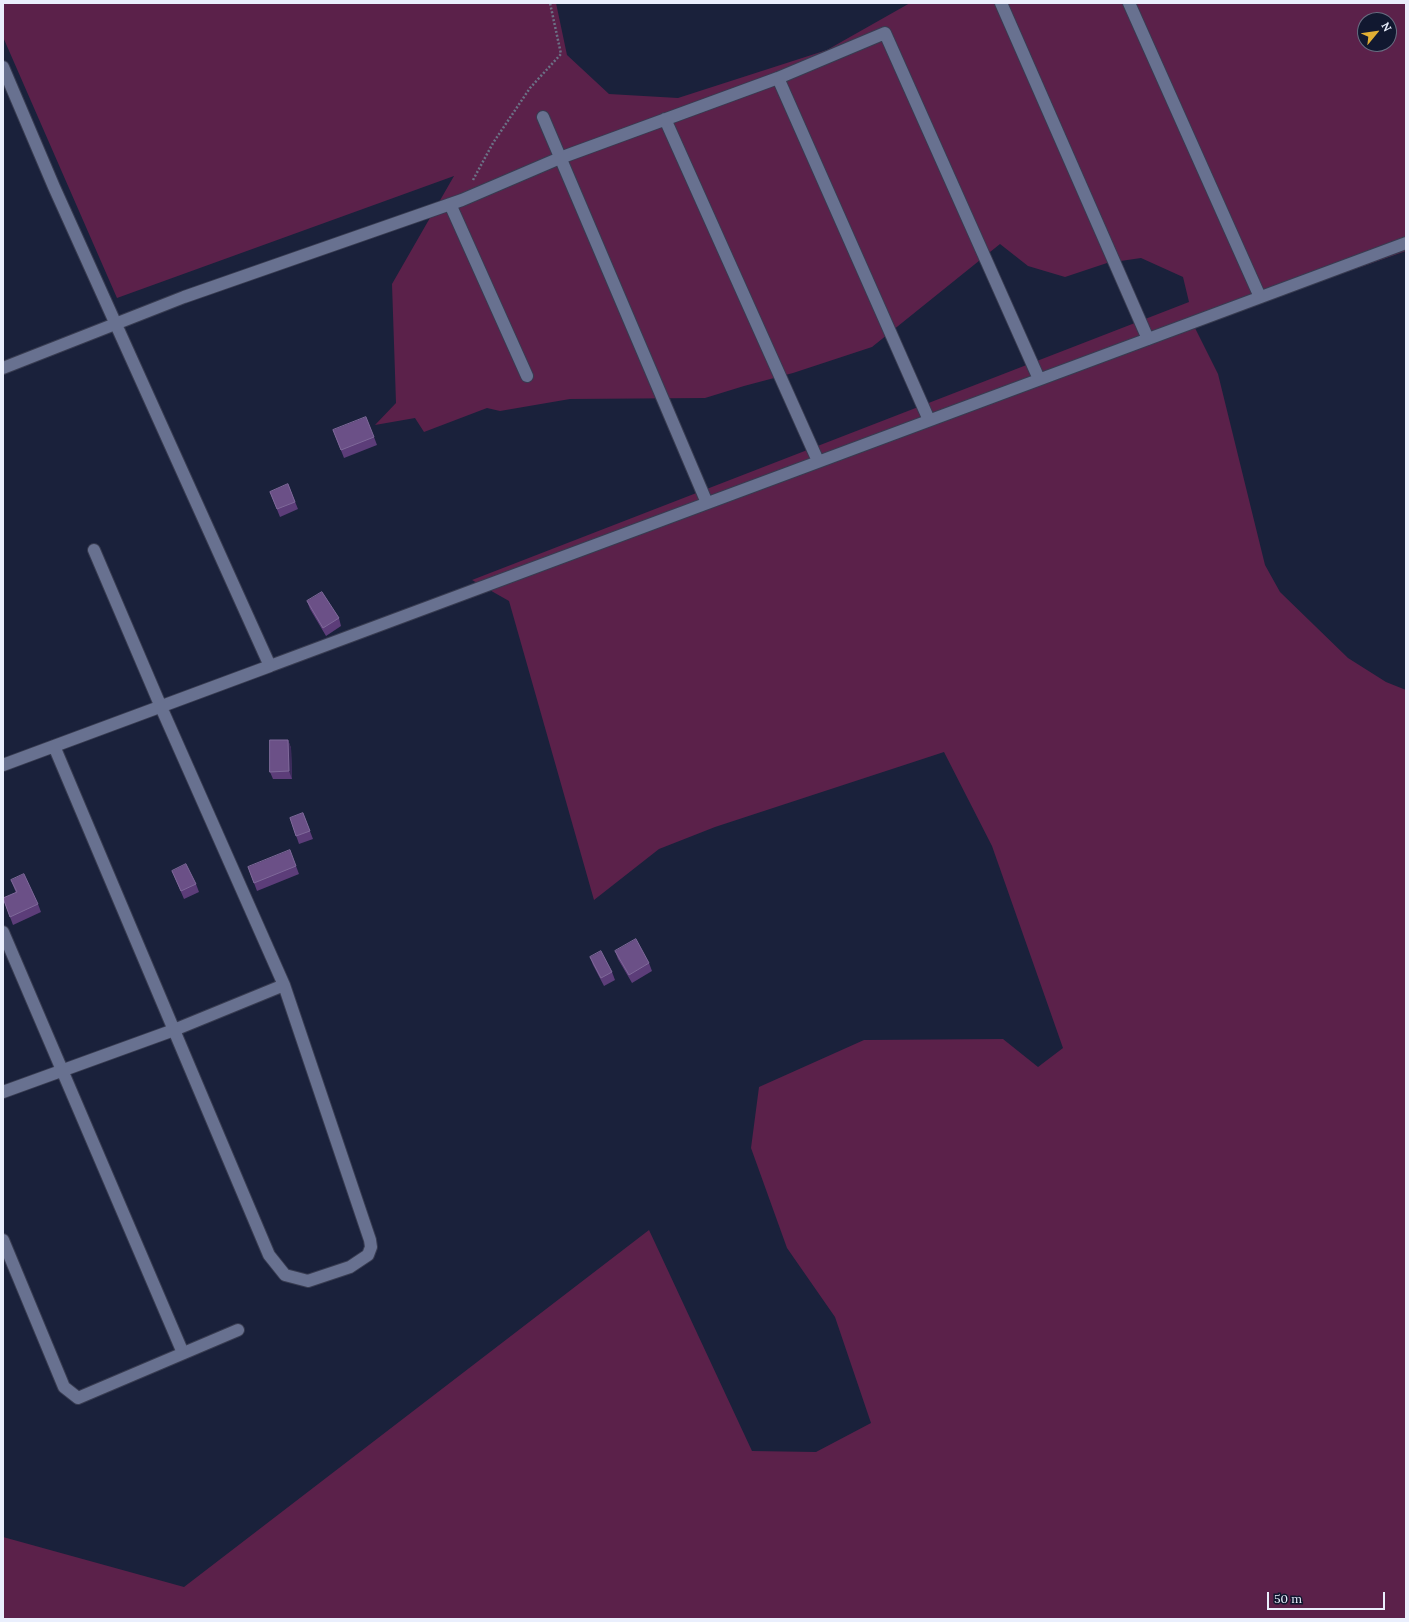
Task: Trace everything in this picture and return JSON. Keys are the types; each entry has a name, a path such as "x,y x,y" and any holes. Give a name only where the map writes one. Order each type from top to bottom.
{"street":[{"path":"1001,3 1148,339"},
{"path":"1129,3 1260,297"},
{"path":"3,368 184,297 462,200 560,158 778,78 886,33 1039,379"},
{"path":"3,67 57,194 270,666"},
{"path":"778,78 929,420"},
{"path":"543,117 707,503"},
{"path":"665,119 818,461"},
{"path":"450,204 527,376"},
{"path":"3,765 1406,242"},
{"path":"54,746 269,1255 285,1275 308,1281 350,1267 368,1255 371,1247 370,1240 284,985 161,707 94,550"},
{"path":"3,932 183,1353"},
{"path":"3,1092 174,1030 284,985"},
{"path":"3,1240 64,1387 78,1398 238,1330"}],"path":[{"path":"462,200 494,144 530,88 561,54 550,3"}],"shaded area":[{"path":"3,3 556,3 567,55 609,94 678,98 827,50 910,3 1406,3 1406,251 1222,316 1195,328 1218,374 1265,565 1280,592 1348,658 1386,682 1406,690 1406,1619 3,1619 3,1537 184,1587 649,1230 752,1451 816,1452 871,1423 835,1317 787,1248 751,1148 759,1087 864,1040 1003,1039 1038,1067 1063,1048 992,846 944,752 715,827 659,849 594,900 509,601 472,580 1189,302 1183,277 1141,258 1107,263 1065,277 1028,266 1000,244 872,347 793,373 705,398 570,399 500,411 487,408 424,432 415,418 375,425 396,403 392,284 454,176 117,298 3,37"}],"building":[{"path":"366,417 374,437 341,450 333,430"},
{"path":"288,484 295,502 277,509 270,492"},
{"path":"322,592 339,618 323,628 307,601"},
{"path":"270,740 288,740 289,771 270,772"},
{"path":"303,813 310,831 296,836 290,818"},
{"path":"290,850 296,866 254,883 248,867"},
{"path":"186,864 196,884 181,891 172,871"},
{"path":"24,874 38,904 10,917 3,898 17,892 11,880"},
{"path":"636,939 649,963 629,975 615,951"},
{"path":"601,951 612,972 601,978 590,957"}]}
